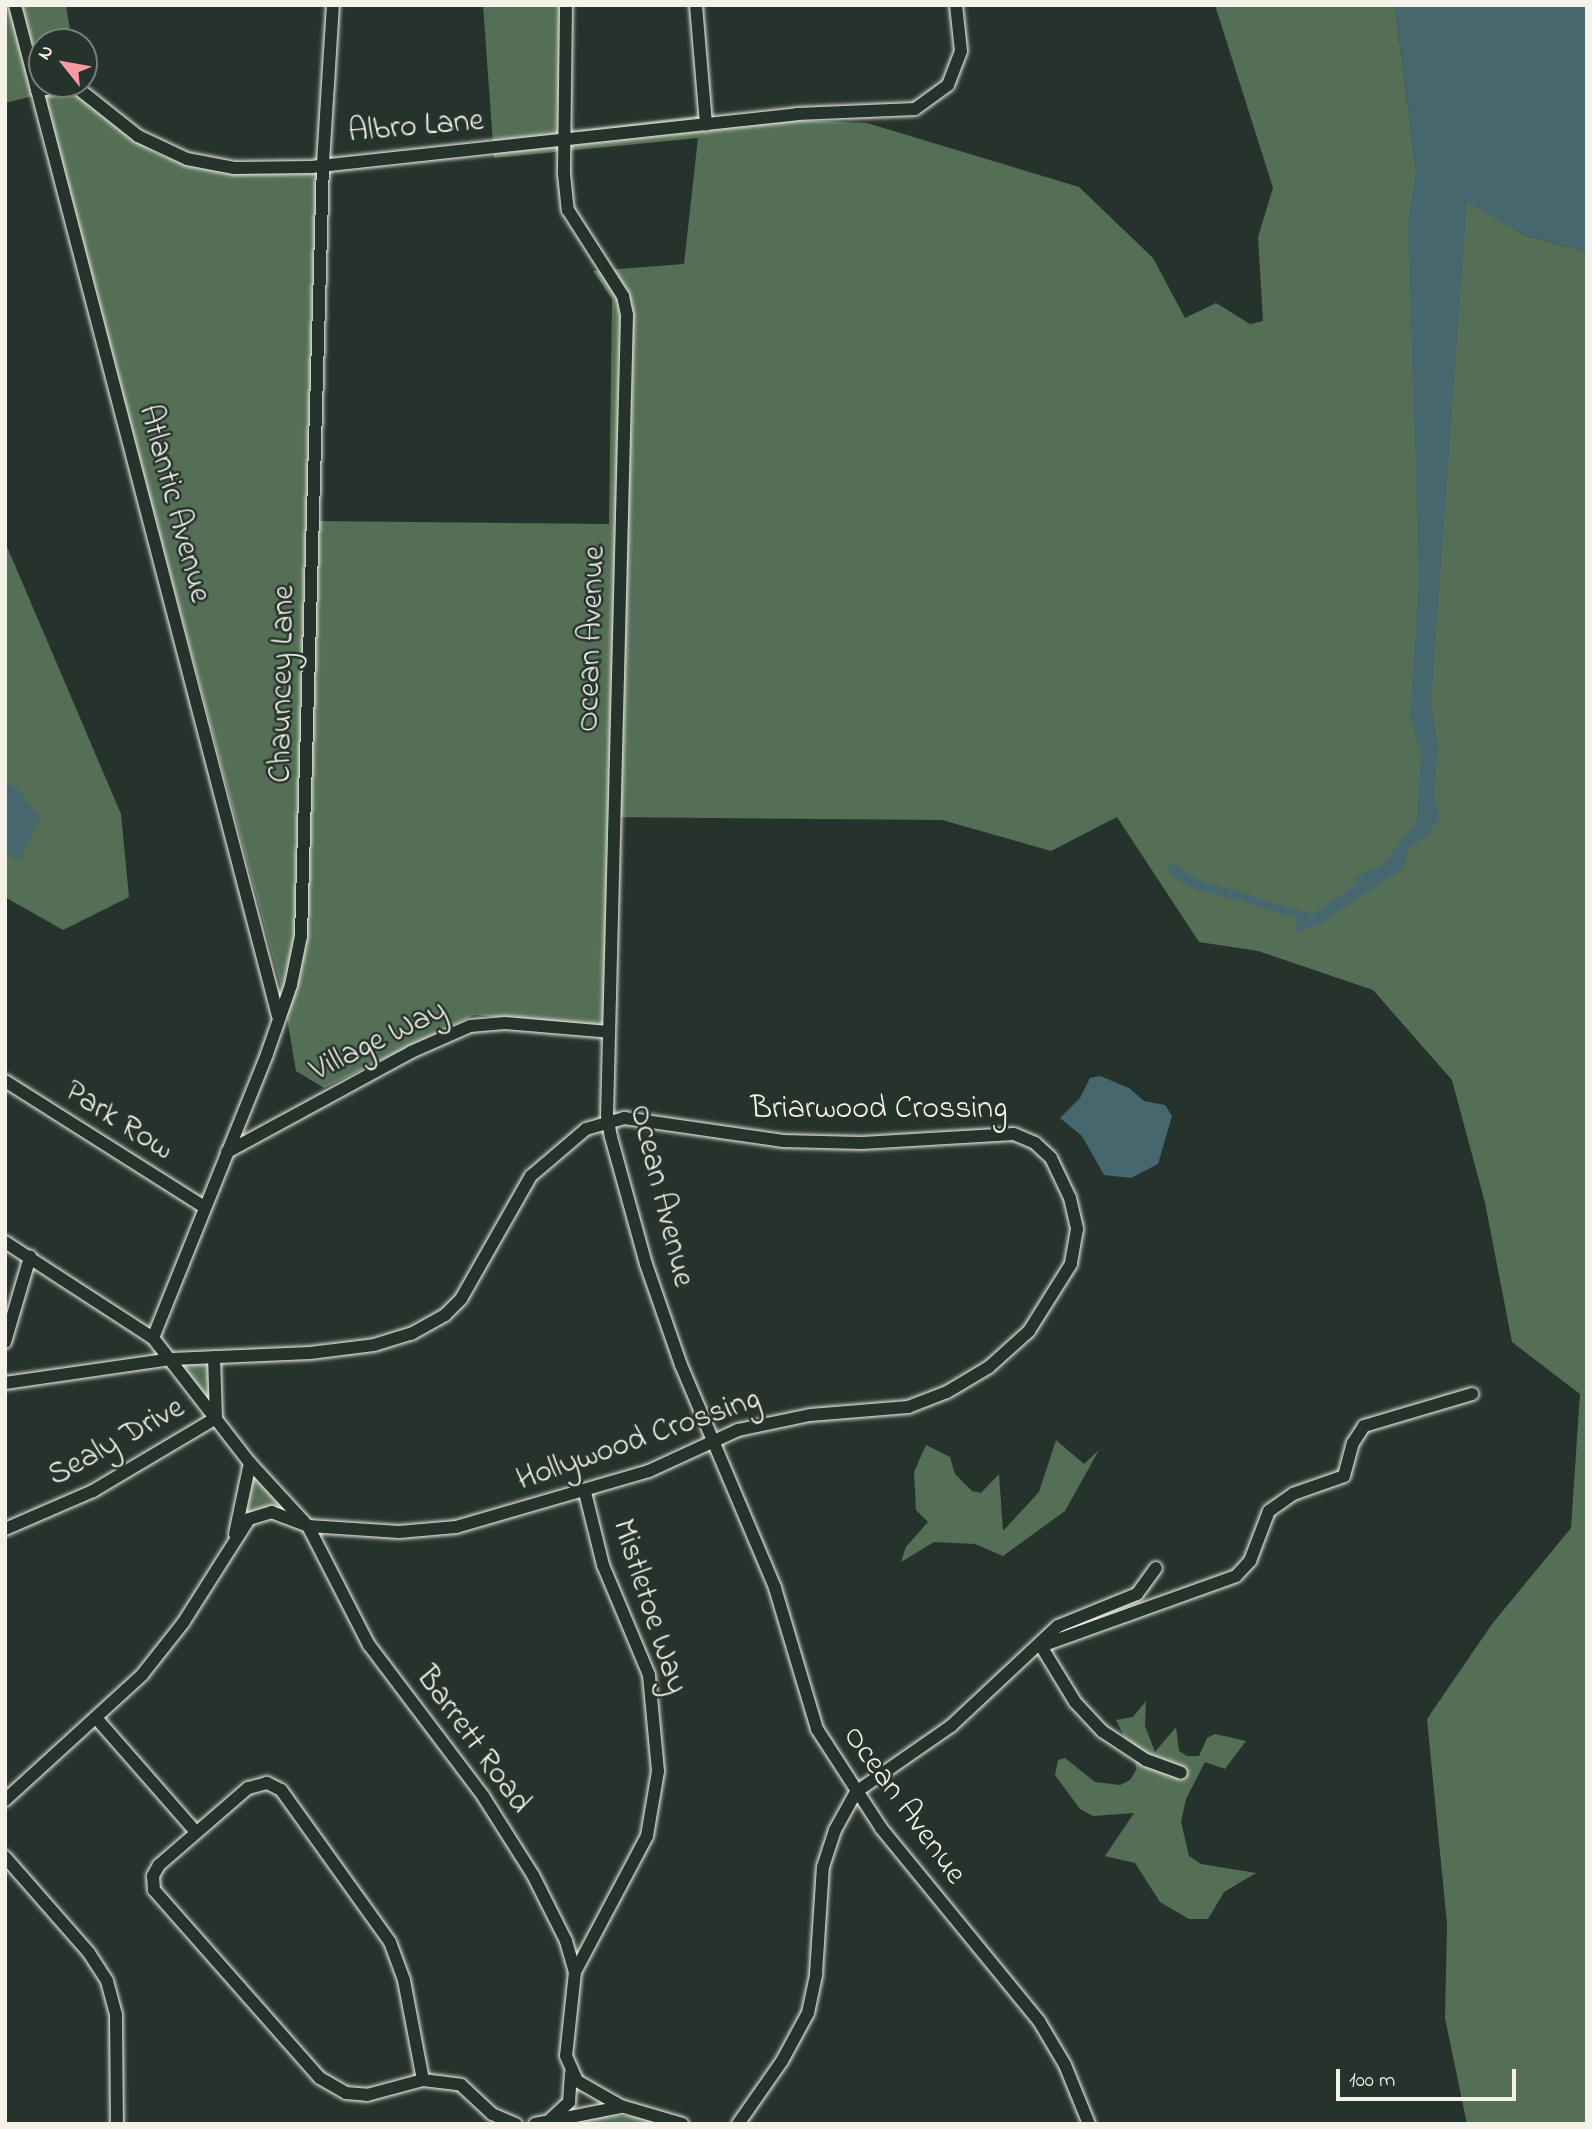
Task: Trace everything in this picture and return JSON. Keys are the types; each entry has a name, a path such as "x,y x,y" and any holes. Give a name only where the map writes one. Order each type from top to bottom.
{"street":[{"name":"Atlantic Avenue","path":"15,5 28,55"},
{"name":"Chauncey Lane","path":"153,1338 227,1153 297,957 305,878 323,163 332,5"},
{"name":"Ocean Avenue","path":"566,5 568,140 564,174 568,210 623,296 627,315 608,1121 646,1264 713,1443 775,1588 817,1729 856,1792 922,1881 1039,2021 1065,2065 1089,2124"},
{"path":"696,5 706,125"},
{"name":"Albro Lane","path":"90,98 138,136 187,159 234,168 323,163 824,113 915,109 933,100 948,85 961,51 956,5"},
{"name":"Atlantic Avenue","path":"39,98 278,1016"},
{"name":"Village Way","path":"227,1153 411,1052 470,1026 505,1023 609,1032"},
{"name":"Park Row","path":"5,1081 204,1207"},
{"name":"Briarwood Crossing","path":"5,1383 172,1359 374,1345 411,1334 442,1316 477,1275 531,1176 586,1129 608,1121 647,1120 783,1141 862,1143 1014,1134 1035,1143 1051,1158 1070,1198"},
{"name":"Hollywood Crossing","path":"234,1538 249,1520 272,1512 308,1526 399,1532 456,1527 585,1492 713,1443 738,1430 780,1420 908,1406 947,1392 989,1367 1029,1331 1060,1286 1076,1242 1070,1198"},
{"path":"5,1242 153,1338 172,1359"},
{"path":"5,1342 30,1257"},
{"path":"214,1357 216,1418"},
{"name":"Barrett Road","path":"172,1359 250,1463 308,1526 369,1644 466,1770 533,1875 566,1941 575,1972 566,2036 571,2072 569,2102 540,2123"},
{"path":"1041,1646 1236,1576 1250,1561 1269,1511 1293,1494 1344,1476 1353,1443 1364,1426 1472,1394"},
{"name":"Sealy Drive","path":"5,1530 93,1491 216,1418"},
{"path":"5,1800 97,1719 142,1675 183,1623 234,1538 250,1463"},
{"name":"Mistletoe Way","path":"575,1972 647,1836 658,1771 649,1675 603,1565 585,1492"},
{"path":"738,2124 782,2062 808,2013 816,1974 823,1867 835,1830 856,1792 951,1726 1005,1673 1041,1646 1058,1626 1137,1594 1156,1568"},
{"path":"1041,1646 1075,1702 1102,1731 1146,1760 1181,1773"},
{"path":"97,1719 196,1832"},
{"path":"423,2080 404,1980 390,1942 281,1790 267,1783 248,1788 159,1865 153,1876 153,1890 320,2078 346,2093 367,2095 423,2080 461,2085 492,2114 516,2124"},
{"path":"5,1857 89,1953 107,1981 116,2015 117,2124"},
{"path":"571,2072 584,2087 621,2106 682,2124"},
{"path":"540,2123 621,2106"}],"green space":[{"path":"5,5 66,5 70,28 28,28 28,97 5,103"},
{"path":"483,5 560,5 564,132 696,116 867,123 1079,187 1153,258 1185,318 1216,303 1250,324 1263,321 1258,237 1273,188 1215,5 1395,5 1416,171 1527,236 1587,252 1587,2124 1467,2124 1445,2018 1447,1924 1427,1719 1492,1624 1571,1528 1580,1394 1512,1342 1485,1203 1452,1080 1373,990 1258,951 1199,942 1117,817 1051,851 942,820 608,817 604,1026 474,1015 324,1088 296,1071 283,995 42,98 91,98 116,124 156,153 184,164 320,167 314,521 609,524 612,299 593,271 684,264 698,138 494,158"},
{"path":"5,542 121,814 129,897 63,930 5,897"},
{"path":"214,1357 216,1418 172,1359"},
{"path":"1056,1440 1084,1464 1099,1450 1065,1511 1003,1556 975,1544 934,1542 901,1562 906,1547 928,1522 916,1510 914,1472 926,1445 950,1457 955,1474 972,1491 981,1493 999,1474 1003,1531 1039,1492"},
{"path":"250,1463 308,1526 272,1512 241,1528"},
{"path":"1146,1701 1145,1726 1155,1752 1176,1727 1179,1751 1187,1756 1199,1756 1207,1738 1215,1734 1246,1741 1225,1769 1205,1762 1186,1799 1181,1822 1189,1856 1201,1864 1256,1873 1224,1892 1208,1919 1189,1919 1160,1902 1135,1863 1105,1856 1134,1813 1093,1816 1080,1809 1055,1775 1058,1760 1065,1758 1095,1782 1120,1785 1130,1780 1136,1770 1135,1759 1116,1720 1133,1717"},
{"path":"610,2115 663,2118 678,2124 561,2124"}],"water":[{"path":"1395,5 1587,5 1587,252 1527,236 1467,202 1431,704 1438,745 1434,797 1440,817 1428,835 1410,848 1402,869 1320,924 1293,933 1297,925 1295,917 1188,887 1165,870 1174,863 1196,879 1313,914 1356,884 1355,876 1383,865 1417,820 1421,755 1410,718 1419,579 1408,222 1416,171"},
{"path":"5,782 17,788 40,818 20,860 5,855"},
{"path":"1100,1076 1129,1088 1144,1101 1165,1105 1172,1116 1158,1164 1131,1178 1104,1175 1082,1136 1060,1118 1080,1098 1090,1078"}]}
